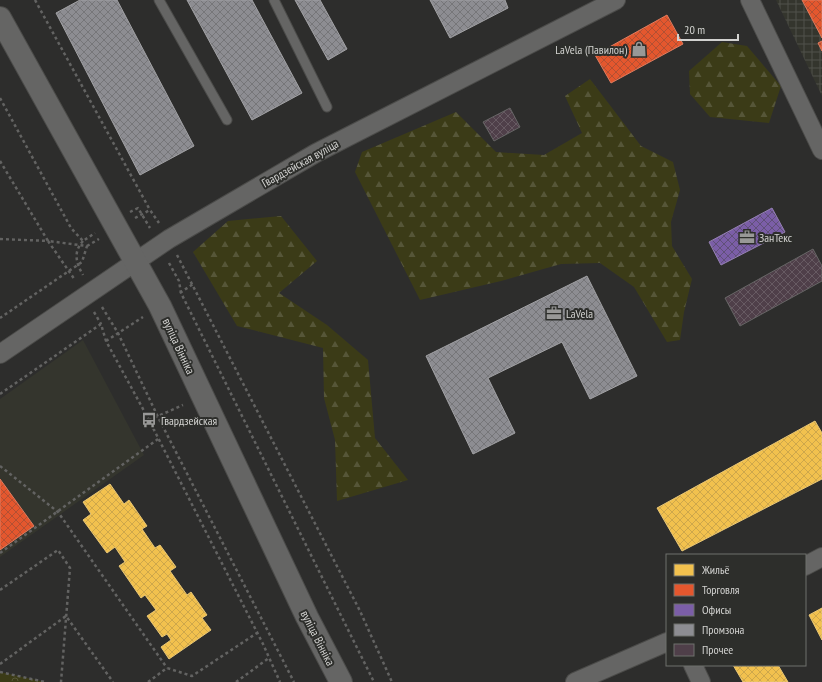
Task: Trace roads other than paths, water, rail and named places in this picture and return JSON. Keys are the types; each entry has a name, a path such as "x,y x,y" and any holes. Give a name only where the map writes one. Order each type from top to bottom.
{"street":[{"name":"Гвардзейская вуліца","path":"0,354 169,239 316,153 616,0"},
{"path":"750,0 822,150"},
{"name":"вуліца Вінніка","path":"0,18 160,306 307,617 341,682"},
{"path":"806,565 822,557"},
{"path":"575,682 666,642"},
{"path":"693,666 701,682"}],"lane":[{"path":"159,0 227,120"},
{"path":"274,0 327,107"}],"place":[{"name":"LaVela (Павилон)","path":"639,49"},
{"name":"ЗанТекс","path":"747,237"},
{"name":"LaVela","path":"554,313"},
{"name":"Гвардзейская","path":"149,420"}]}
